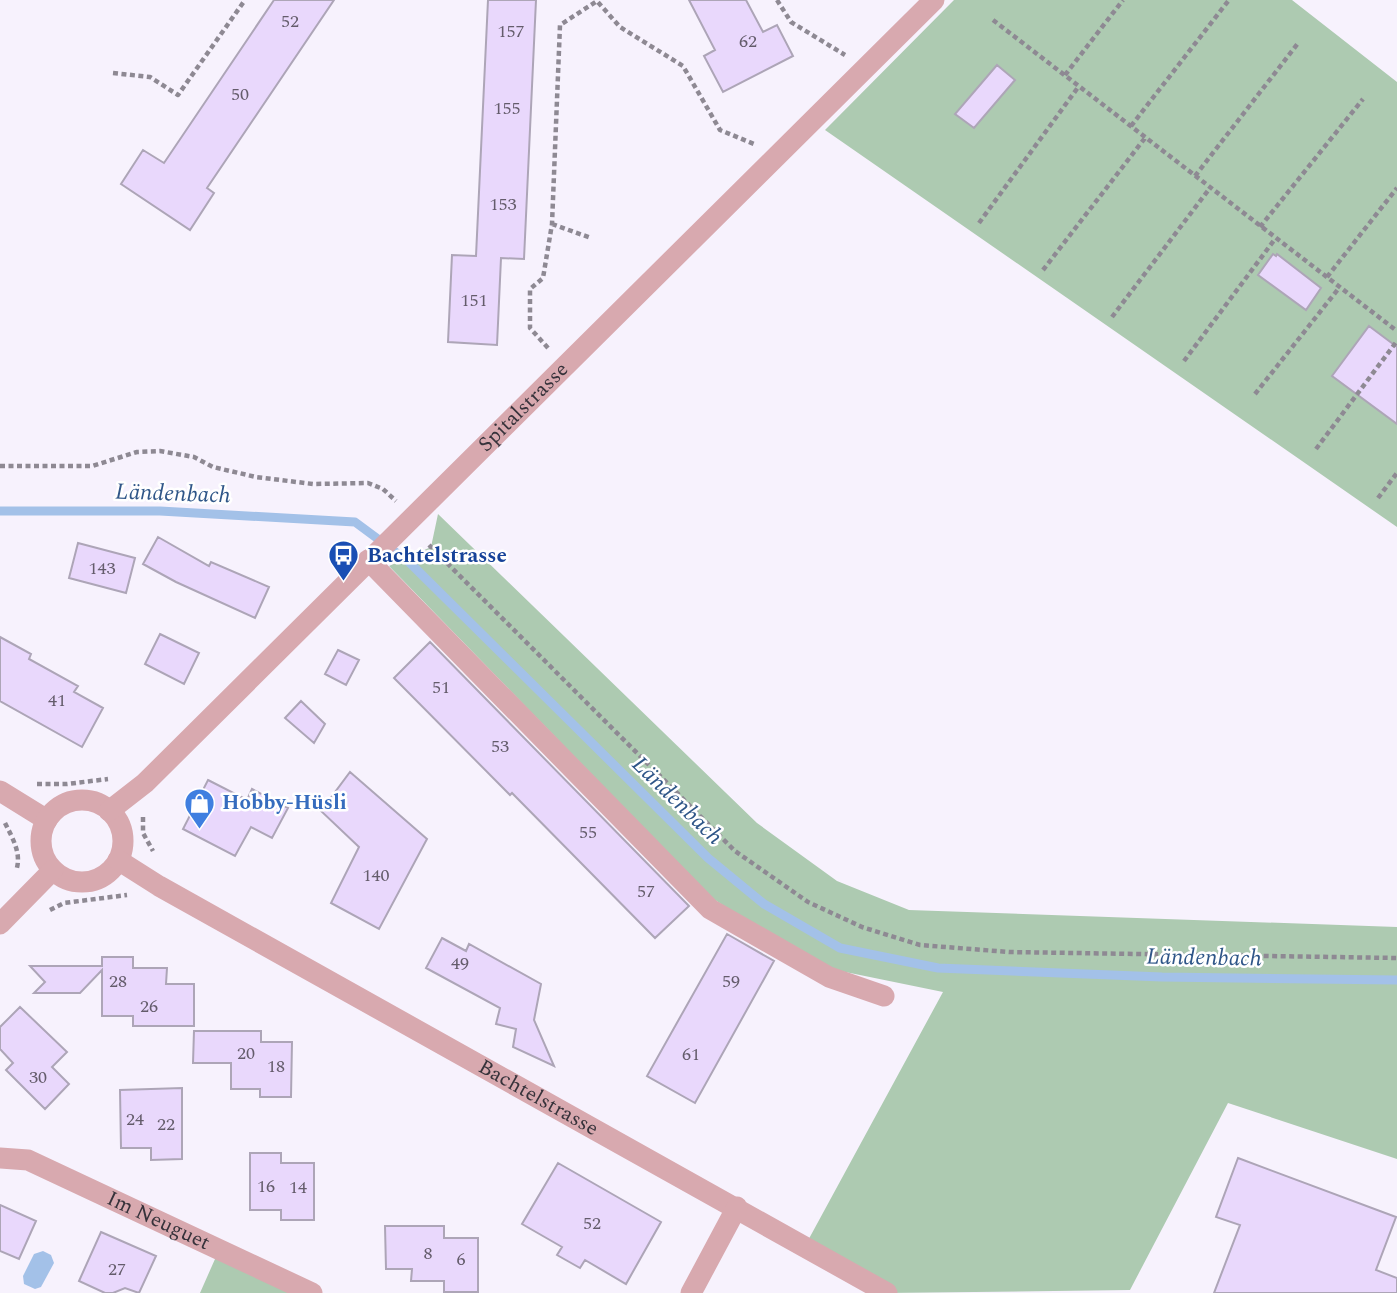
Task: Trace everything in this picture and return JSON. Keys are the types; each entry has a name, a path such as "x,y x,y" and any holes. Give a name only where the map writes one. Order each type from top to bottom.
{"street":[{"name":"Spitalstrasse","path":"109,811 145,783 934,0"},
{"path":"371,556 710,909 829,977 884,996"},
{"path":"0,791 47,820"},
{"path":"76,801 88,801 109,811 116,819 123,839 118,860 104,876 83,883 62,877 53,870 45,859 41,846 42,832 55,811 76,801"},
{"name":"Bachtelstrasse","path":"118,860 159,886 887,1293"},
{"path":"0,924 53,870"},
{"name":"Im Neuguet","path":"0,1158 27,1160 312,1293"},
{"path":"691,1293 737,1207"}],"path":[{"path":"113,73 150,77 178,95 245,0"},
{"path":"777,0 791,22 834,46 864,69"},
{"path":"1065,75 1123,0"},
{"path":"548,348 530,328 530,289 543,278 552,224 560,25 596,1 620,27 683,66 720,130 758,146"},
{"path":"1131,126 1229,1"},
{"path":"993,20 1395,330 1397,323"},
{"path":"1195,176 1299,42"},
{"path":"979,223 1079,86"},
{"path":"1260,227 1363,99"},
{"path":"1043,270 1145,138"},
{"path":"1112,317 1210,188"},
{"path":"1327,277 1397,188"},
{"path":"552,224 591,238"},
{"path":"1184,361 1275,239"},
{"path":"1255,394 1339,288"},
{"path":"1316,449 1397,341"},
{"path":"0,466 92,466 137,452 160,450 194,457 213,467 256,477 313,484 368,483 383,489 396,500"},
{"path":"1378,498 1397,472"},
{"path":"429,545 735,852 808,902 862,927 920,945 1009,952 1397,958"},
{"path":"28,779 39,785 106,780 118,773"},
{"path":"0,813 17,847 18,867 13,877"},
{"path":"144,816 143,832 153,850 163,857"},
{"path":"47,912 64,903 119,895 138,897"}],"green space":[{"path":"954,0 1292,0 1397,82 1397,527 825,130"},
{"path":"438,514 757,823 837,881 909,910 1397,927 1397,1159 1228,1103 1130,1290 887,1293 805,1246 943,992 816,966 712,898 389,566 431,547"},
{"path":"219,1250 312,1293 200,1293"}],"water":[{"path":"43,1251 51,1255 54,1263 41,1287 35,1289 24,1284 23,1276 34,1254"}],"building":[{"path":"274,0 334,0 207,188 214,193 190,230 121,184 143,150 164,163"},
{"path":"488,0 536,0 524,259 501,258 497,345 448,342 452,255 476,256"},
{"path":"689,0 746,0 763,32 777,25 793,56 723,92 704,56 715,50"},
{"path":"997,65 1015,80 974,128 955,114"},
{"path":"1273,254 1277,254 1321,288 1306,310 1258,275"},
{"path":"1369,326 1397,347 1397,424 1332,376"},
{"path":"158,537 209,566 211,562 269,587 255,618 143,564"},
{"path":"78,543 135,558 126,593 69,578"},
{"path":"160,634 199,653 184,684 145,664"},
{"path":"0,637 31,654 29,659 78,686 74,692 103,708 82,747 0,701"},
{"path":"430,642 689,906 655,938 394,678"},
{"path":"338,650 359,660 346,685 325,674"},
{"path":"301,701 325,724 314,743 285,718"},
{"path":"350,772 427,839 379,929 331,903 359,847 321,811"},
{"path":"208,780 247,800 252,789 288,808 272,838 251,827 235,856 183,829"},
{"path":"727,934 774,961 695,1103 647,1076"},
{"path":"442,938 466,951 469,944 541,984 534,1020 554,1066 513,1047 516,1029 496,1024 500,1008 426,968"},
{"path":"102,957 133,957 133,968 167,968 166,984 194,984 194,1026 133,1026 133,1016 102,1016 102,970 80,993 34,993 45,982 30,966 102,966"},
{"path":"20,1007 67,1052 52,1067 69,1084 45,1109 6,1070 13,1063 0,1049 0,1027"},
{"path":"194,1031 261,1031 261,1042 292,1042 291,1097 260,1097 260,1089 231,1089 231,1063 193,1063"},
{"path":"182,1088 182,1159 151,1160 151,1148 121,1148 120,1090"},
{"path":"250,1153 281,1153 281,1163 314,1163 314,1220 281,1220 281,1210 250,1210"},
{"path":"1238,1158 1396,1217 1376,1270 1397,1278 1397,1293 1214,1293 1240,1225 1216,1217"},
{"path":"558,1163 661,1222 626,1284 585,1260 580,1268 557,1255 562,1247 522,1224"},
{"path":"0,1205 36,1221 19,1259 0,1251"},
{"path":"385,1226 444,1226 444,1238 478,1238 478,1292 444,1292 444,1281 411,1281 412,1269 386,1269"},
{"path":"101,1232 156,1256 139,1293 125,1288 105,1293 79,1281"}],"waterway":[{"name":"Ländenbach","path":"0,511 160,511 355,522 409,562 708,858 764,904 840,948 938,968 1162,977 1397,980"}],"place":[{"name":"Bachtelstrasse","path":"344,583"},
{"name":"Hobby-Hüsli","path":"199,830"}]}
